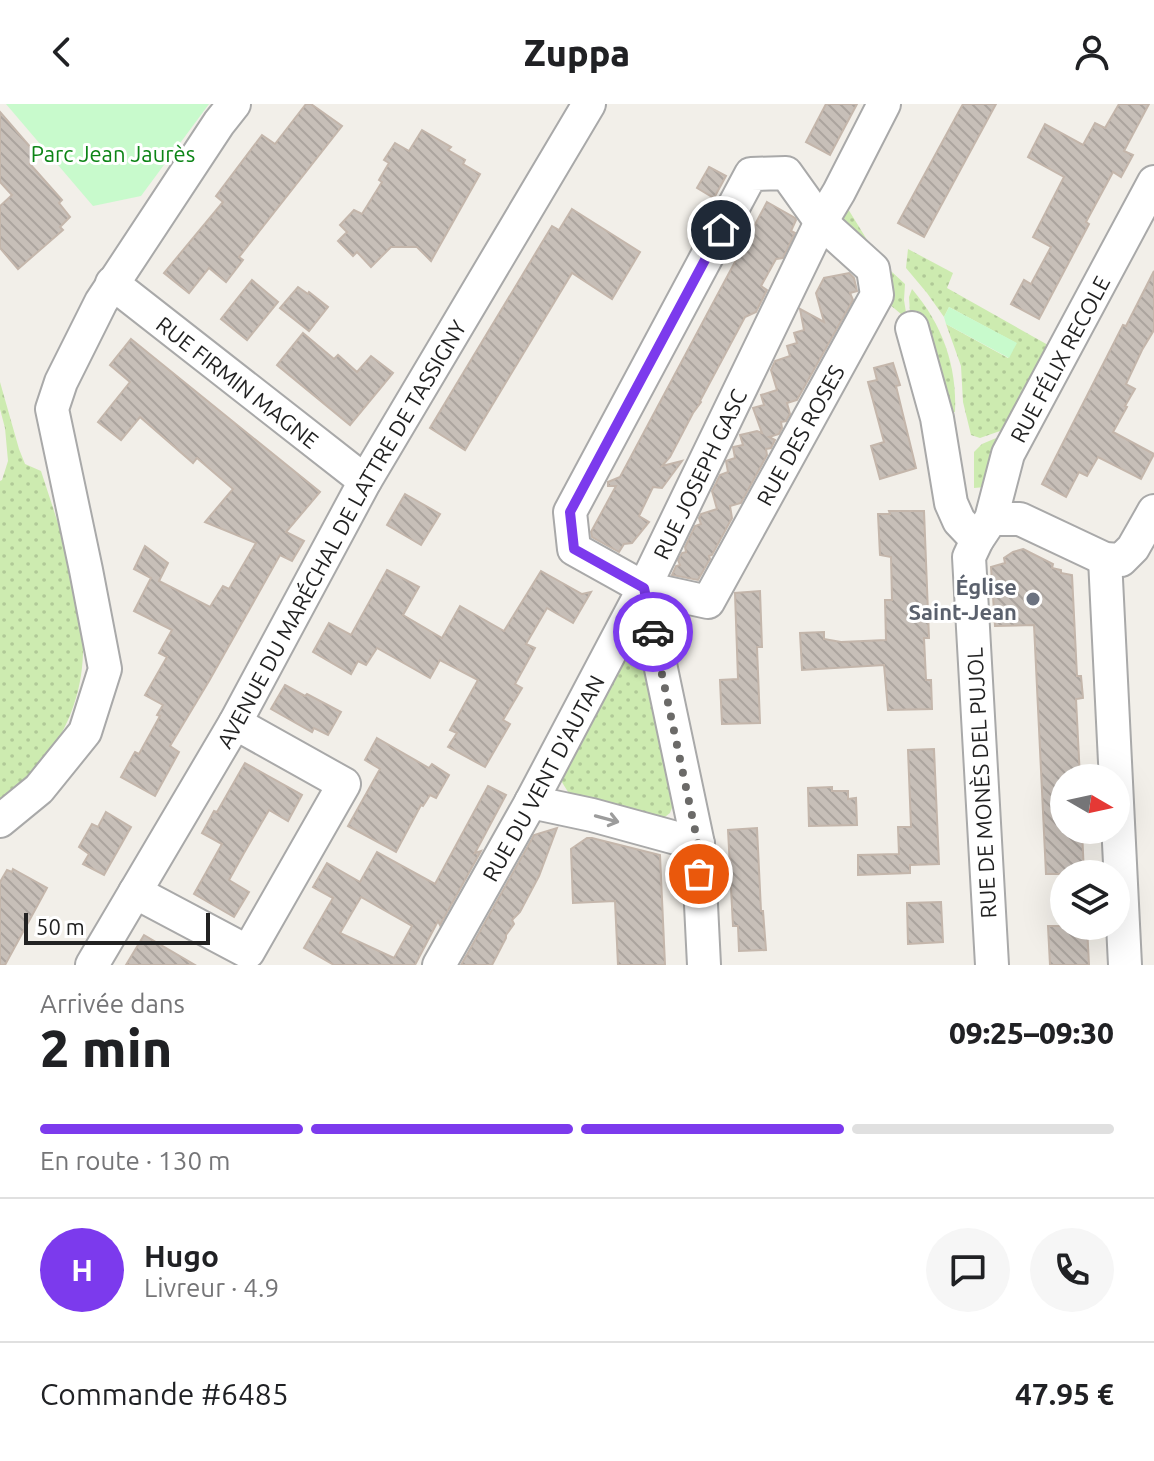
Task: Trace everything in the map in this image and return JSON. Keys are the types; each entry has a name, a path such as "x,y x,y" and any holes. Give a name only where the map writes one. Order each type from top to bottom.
{"street":[{"path":"0,821 39,789 85,732 105,669 52,409 61,382 112,283 234,104"},
{"name":"AVENUE DU MARÉCHAL DE LATTRE DE TASSIGNY","path":"92,965 235,723 365,481 589,104"},
{"name":"RUE JOSEPH GASC","path":"644,588 821,222 884,104"},
{"path":"704,965 698,844 644,588 574,549 570,512 751,174 786,173 821,222"},
{"name":"RUE FÉLIX RECOLE","path":"984,530 1008,454 1154,182"},
{"name":"RUE DES ROSES","path":"644,588 708,602 877,295 873,269 821,222"},
{"name":"RUE FIRMIN MAGNE","path":"112,283 365,481"},
{"path":"912,328 937,418 951,503 959,521 984,530 1020,519 1105,559 1121,560 1133,548 1154,511"},
{"name":"RUE DE MONÈS DEL PUJOL","path":"984,530 969,557 992,965"},
{"path":"1105,559 1125,965"},
{"name":"RUE DU VENT D'AUTAN","path":"439,965 531,802 644,588"},
{"path":"135,892 248,952 344,784 235,723"},
{"path":"531,802 698,844"}],"green space":[{"name":"Parc Jean Jaurès","path":"6,104 209,104 141,196 93,206"},
{"path":"845,204 880,261 905,284 907,319 889,304 840,223"},
{"path":"908,249 953,273 947,288 1048,345 1007,426 1000,431 980,438 971,435 963,402 961,366 946,324 1008,358 1016,343 949,307 944,317 906,268"},
{"path":"912,289 932,316 946,346 953,378 955,412 941,415 910,313"},
{"path":"949,307 1017,343 1009,358 946,324 944,317"},
{"path":"0,382 25,464 41,471 66,547 82,621 83,657 77,694 64,730 36,771 0,804 0,481 8,461 0,409"},
{"path":"1001,436 985,487 974,488 974,452 982,444"},
{"path":"629,646 638,647 645,653 675,800 670,813 661,820 573,800 560,779"}],"building":[{"path":"306,104 311,104 342,126 239,257 243,260 226,282 209,268 189,293 164,273 223,202 216,196 262,135 275,144"},
{"path":"826,104 857,104 830,155 806,142"},
{"path":"963,104 996,104 924,237 898,223"},
{"path":"1119,104 1149,104 1124,151 1133,155 1121,177 1113,172 1039,319 1011,304 1024,280 1031,284 1051,247 1033,237 1064,177 1028,157 1045,124 1083,145 1095,123 1105,128"},
{"path":"0,112 38,156 30,164 62,200 59,203 70,217 60,227 63,230 18,269 0,248 0,206 12,195 0,182"},
{"path":"422,130 451,147 448,150 465,160 463,164 480,174 431,261 417,247 391,247 371,267 357,252 353,256 338,241 347,232 340,225 354,210 362,214 382,182 379,180 389,163 384,160 395,143 409,151"},
{"path":"709,167 726,176 714,198 697,188"},
{"path":"767,202 795,218 791,231 795,233 783,258 776,259 761,286 767,290 756,312 745,317 701,402 662,466 682,461 662,488 653,487 639,516 649,522 632,543 624,544 619,552 592,537 591,532 616,486 608,486 608,482 620,477"},
{"path":"572,209 640,252 612,299 572,273 465,450 430,428 552,226 559,230"},
{"path":"1154,271 1154,330 1126,384 1135,389 1113,432 1154,454 1141,479 1098,457 1087,476 1079,472 1066,497 1042,484"},
{"path":"849,273 854,278 857,291 850,293 853,300 797,400 787,403 790,414 786,421 781,422 779,434 769,437 775,440 771,448 766,449 767,455 741,503 730,506 732,518 698,580 672,575 676,566 680,565 678,560 686,552 685,547 695,526 701,524 701,514 717,509 712,491 720,475 728,472 726,461 735,458 733,447 743,445 740,435 757,431 762,433 753,408 764,405 761,395 777,390 771,370 775,361 790,356 787,346 797,343 794,333 804,330 800,309 824,322 816,293 824,278"},
{"path":"252,280 278,302 247,340 221,319"},
{"path":"298,287 328,307 309,331 280,308"},
{"path":"303,333 334,359 338,355 357,372 371,356 393,373 350,425 277,365"},
{"path":"131,339 320,492 286,532 304,541 292,561 280,555 170,746 179,752 155,796 121,777 135,752 139,754 160,716 157,715 163,705 145,695 167,657 159,653 172,630 134,611 151,578 134,569 145,546 168,563 159,581 210,607 223,586 229,589 256,543 205,522 233,489 197,458 193,463 140,417 121,440 98,422 130,382 110,365"},
{"path":"893,363 916,468 880,479 871,446 884,442 868,382 877,380 874,368"},
{"path":"405,494 440,514 421,545 387,525"},
{"path":"889,511 924,511 929,638 924,638 926,680 931,680 932,709 888,710 884,665 802,670 800,633 824,632 824,639 841,642 886,640 885,600 892,600 891,557 880,555 878,514 890,514"},
{"path":"1023,549 1053,564 1052,568 1061,570 1061,573 1072,575 1077,676 1081,676 1083,698 1076,699 1079,764 1050,764 1050,844 1083,844 1083,860 1050,860 1050,874 1046,874 1034,625 995,626 991,567 1005,563 1004,558"},
{"path":"387,570 419,587 403,615 442,638 460,606 504,631 541,571 582,594 591,592 573,623 547,608 526,644 535,648 515,684 522,688 503,720 510,724 485,767 448,747 457,733 450,730 478,680 440,660 430,678 377,648 366,665 358,661 351,674 313,652 329,623 351,635"},
{"path":"760,591 762,647 757,647 760,723 722,724 720,680 738,679 735,593"},
{"path":"285,685 341,712 328,735 314,728 312,732 271,709"},
{"path":"377,738 429,768 432,764 449,775 436,798 430,795 421,805 396,852 348,826 380,769 365,760"},
{"path":"934,749 939,864 910,865 910,873 858,875 858,855 899,854 898,827 911,827 908,750"},
{"path":"245,763 302,795 288,821 269,810 244,853 229,880 249,892 234,917 194,894 222,844 202,833"},
{"path":"488,786 506,795 475,853 481,851 415,965 334,965 304,948 333,898 313,887 327,863 360,882 377,852 435,884","holes":["361,897 412,926 394,958 340,933"]},
{"path":"832,787 832,791 848,791 848,799 856,798 857,825 809,826 808,788"},
{"path":"106,812 131,827 104,875 83,864 89,854 79,847 92,824 98,827"},
{"path":"557,828 539,876 520,912 512,920 514,924 492,965 461,965 534,835"},
{"path":"757,828 766,950 739,951 738,926 733,926 728,830"},
{"path":"587,838 660,855 665,965 618,965 615,901 573,903 571,849"},
{"path":"13,869 47,888 5,965 0,965 0,882 7,870 12,872"},
{"path":"941,902 943,942 908,944 907,903"},
{"path":"1048,926 1050,940 1088,940 1089,965 1050,965"},
{"path":"144,935 195,965 126,965"}],"way so far":[{"path":"653,632 698,844 699,874"}],"place":[{"name":"Église Saint-Jean","path":"1033,599"}],"route":[{"path":"653,632 644,588 574,549 570,512 721,230"}]}
